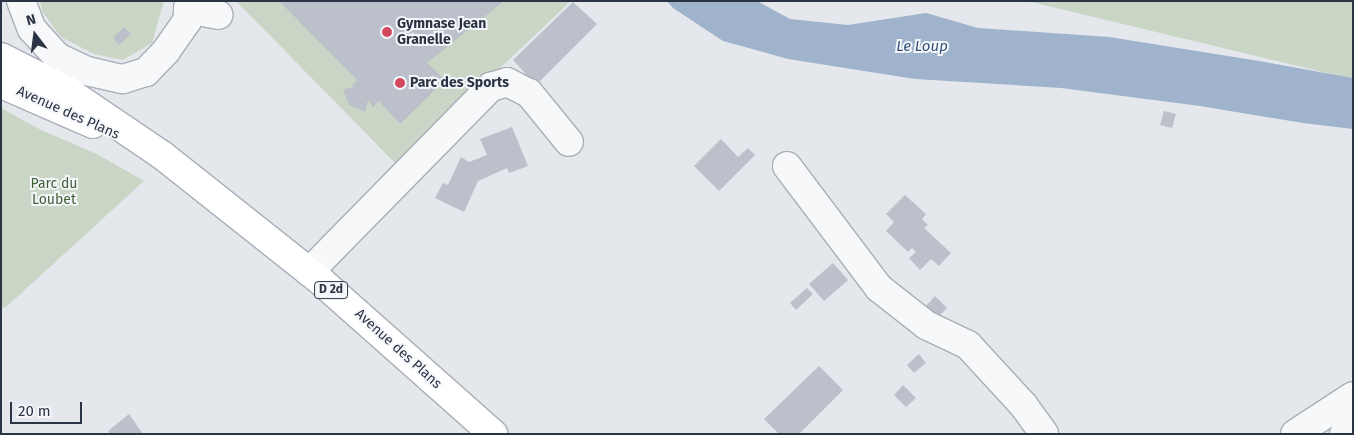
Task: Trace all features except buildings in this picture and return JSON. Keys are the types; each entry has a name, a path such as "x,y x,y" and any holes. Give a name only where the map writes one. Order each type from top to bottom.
{"main road":[{"name":"Avenue des Plans","path":"1,57 66,90 162,155 309,272 493,433"},
{"name":"Avenue des Plans","path":"1,84 162,155"}],"street":[{"path":"21,1 32,29 57,57 87,71 123,79 146,72 166,51 187,21 188,5 218,15"},
{"path":"309,272 491,87 507,82 529,93 569,142"},
{"path":"787,166 880,288 926,325 968,345 1024,406 1044,434"},
{"path":"1295,434 1353,396"},
{"path":"1344,434 1353,428"}],"green space":[{"path":"40,1 164,1 152,43 123,60 94,54 61,37 42,11"},
{"name":"Parc des Sports","path":"236,1 571,1 397,165"},
{"path":"1027,1 1353,1 1353,78 1344,77"},
{"name":"Parc du Loubet","path":"1,108 41,130 97,154 144,181 6,307 1,308"}],"water":[{"name":"Le Loup","path":"667,1 757,1 790,19 848,25 926,13 978,28 1109,37 1353,78 1353,129 1200,106 1061,88 915,79 788,59 723,41 673,8"}],"place":[{"name":"Gymnase Jean Granelle","path":"387,32"},
{"name":"Parc des Sports","path":"400,83"}]}
